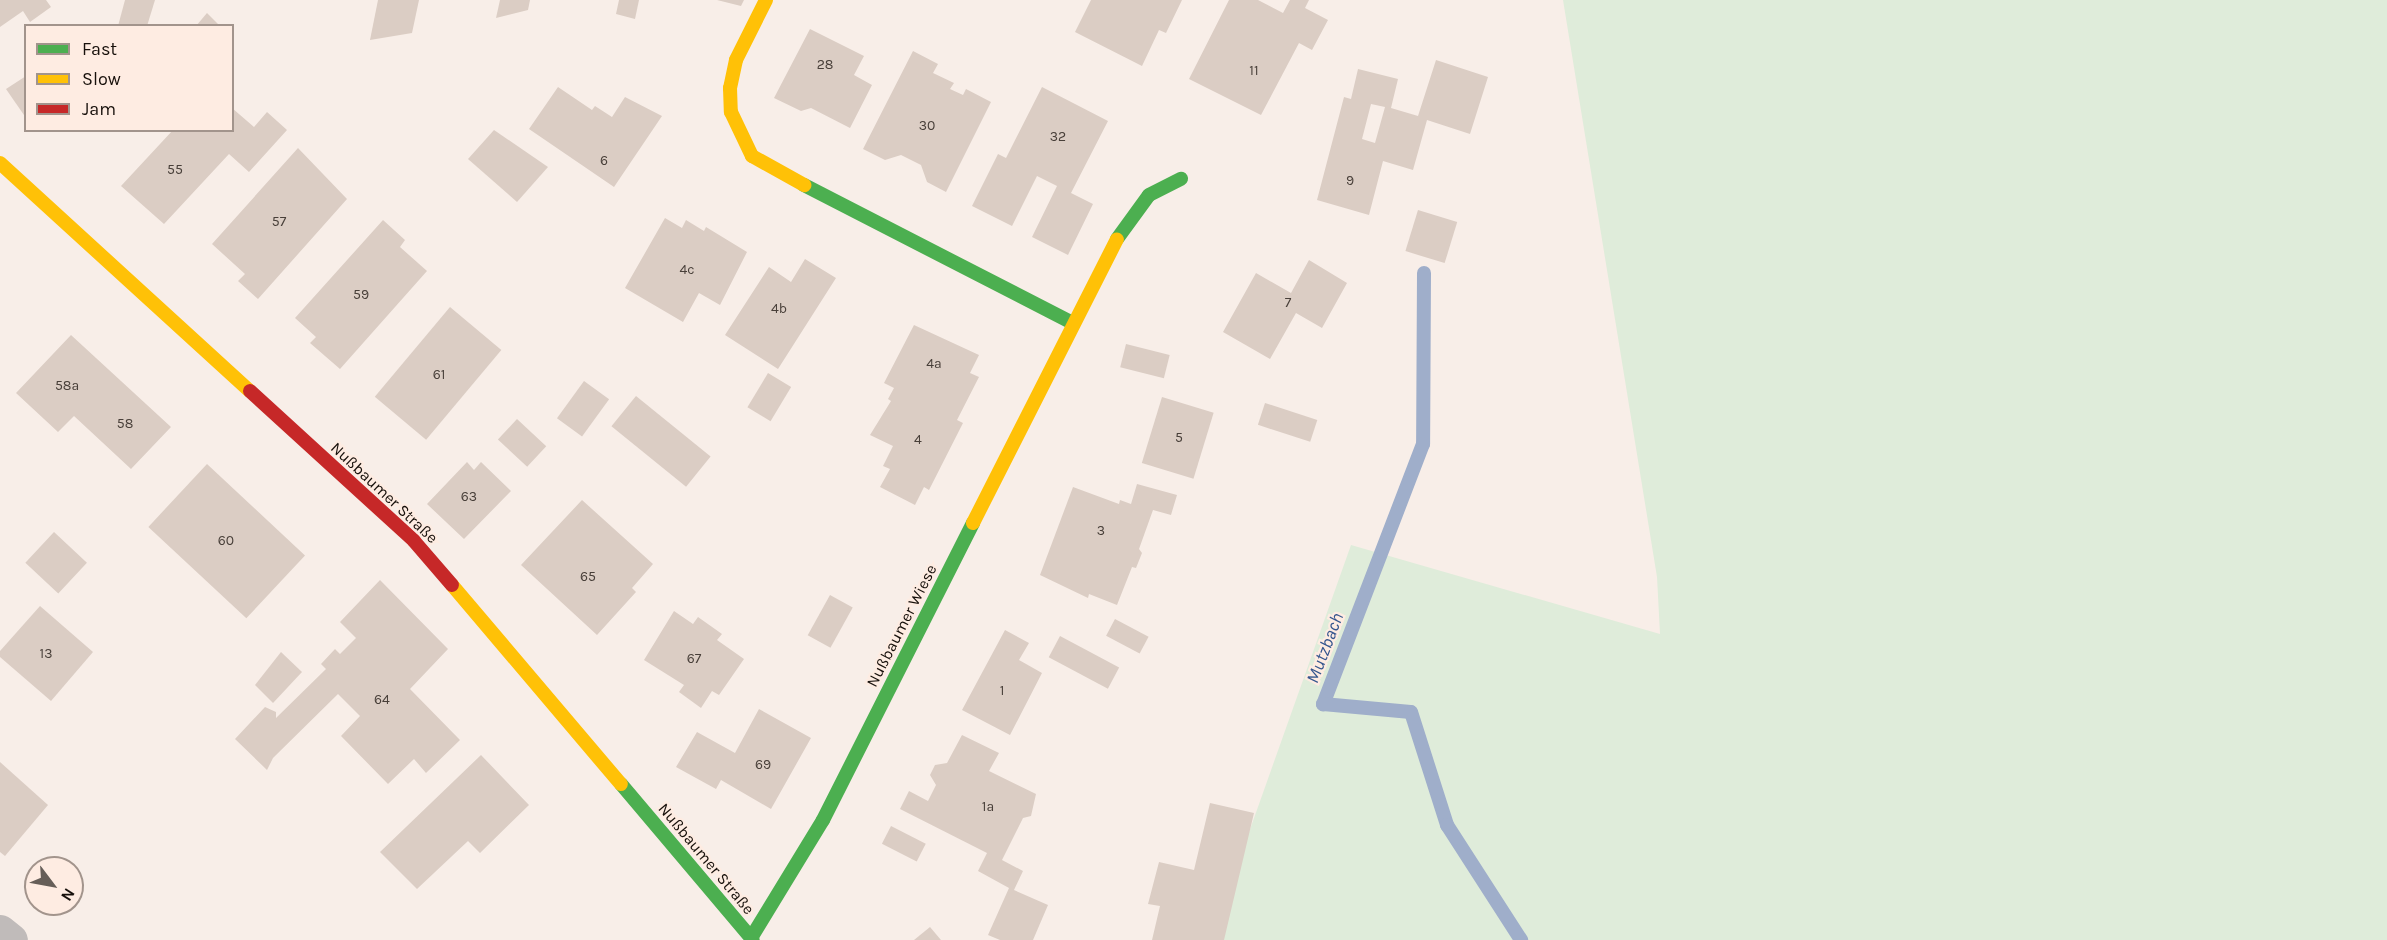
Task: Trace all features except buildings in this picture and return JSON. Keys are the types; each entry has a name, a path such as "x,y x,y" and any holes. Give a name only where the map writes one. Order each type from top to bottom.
{"street":[{"path":"766,0 736,60 730,88 731,112 752,156 814,192 1073,323"},
{"name":"Nußbaumer Straße","path":"0,163 414,541 752,939"},
{"name":"Nußbaumer Wiese","path":"752,939 824,820 1113,245 1149,195 1181,179"},
{"path":"0,931 11,940"}],"green space":[{"path":"1563,0 2387,0 2387,940 1221,940 1248,835 1351,545 1660,634 1657,577"}],"waterway":[{"name":"Mutzbach","path":"1424,273 1423,444 1323,704 1411,712 1447,825 1521,940"}],"traffic: fast":[{"path":"1117,239 1149,195 1181,179"},
{"path":"804,185 1073,323"},
{"path":"751,938 823,820 973,523"},
{"path":"621,784 753,940"}],"traffic: slow":[{"path":"766,0 736,60 730,88 731,112 752,156 804,185"},
{"path":"0,163 250,391"},
{"path":"973,523 1117,239"},
{"path":"452,585 621,784"}],"traffic: jam":[{"path":"250,391 414,541 452,585"}]}
